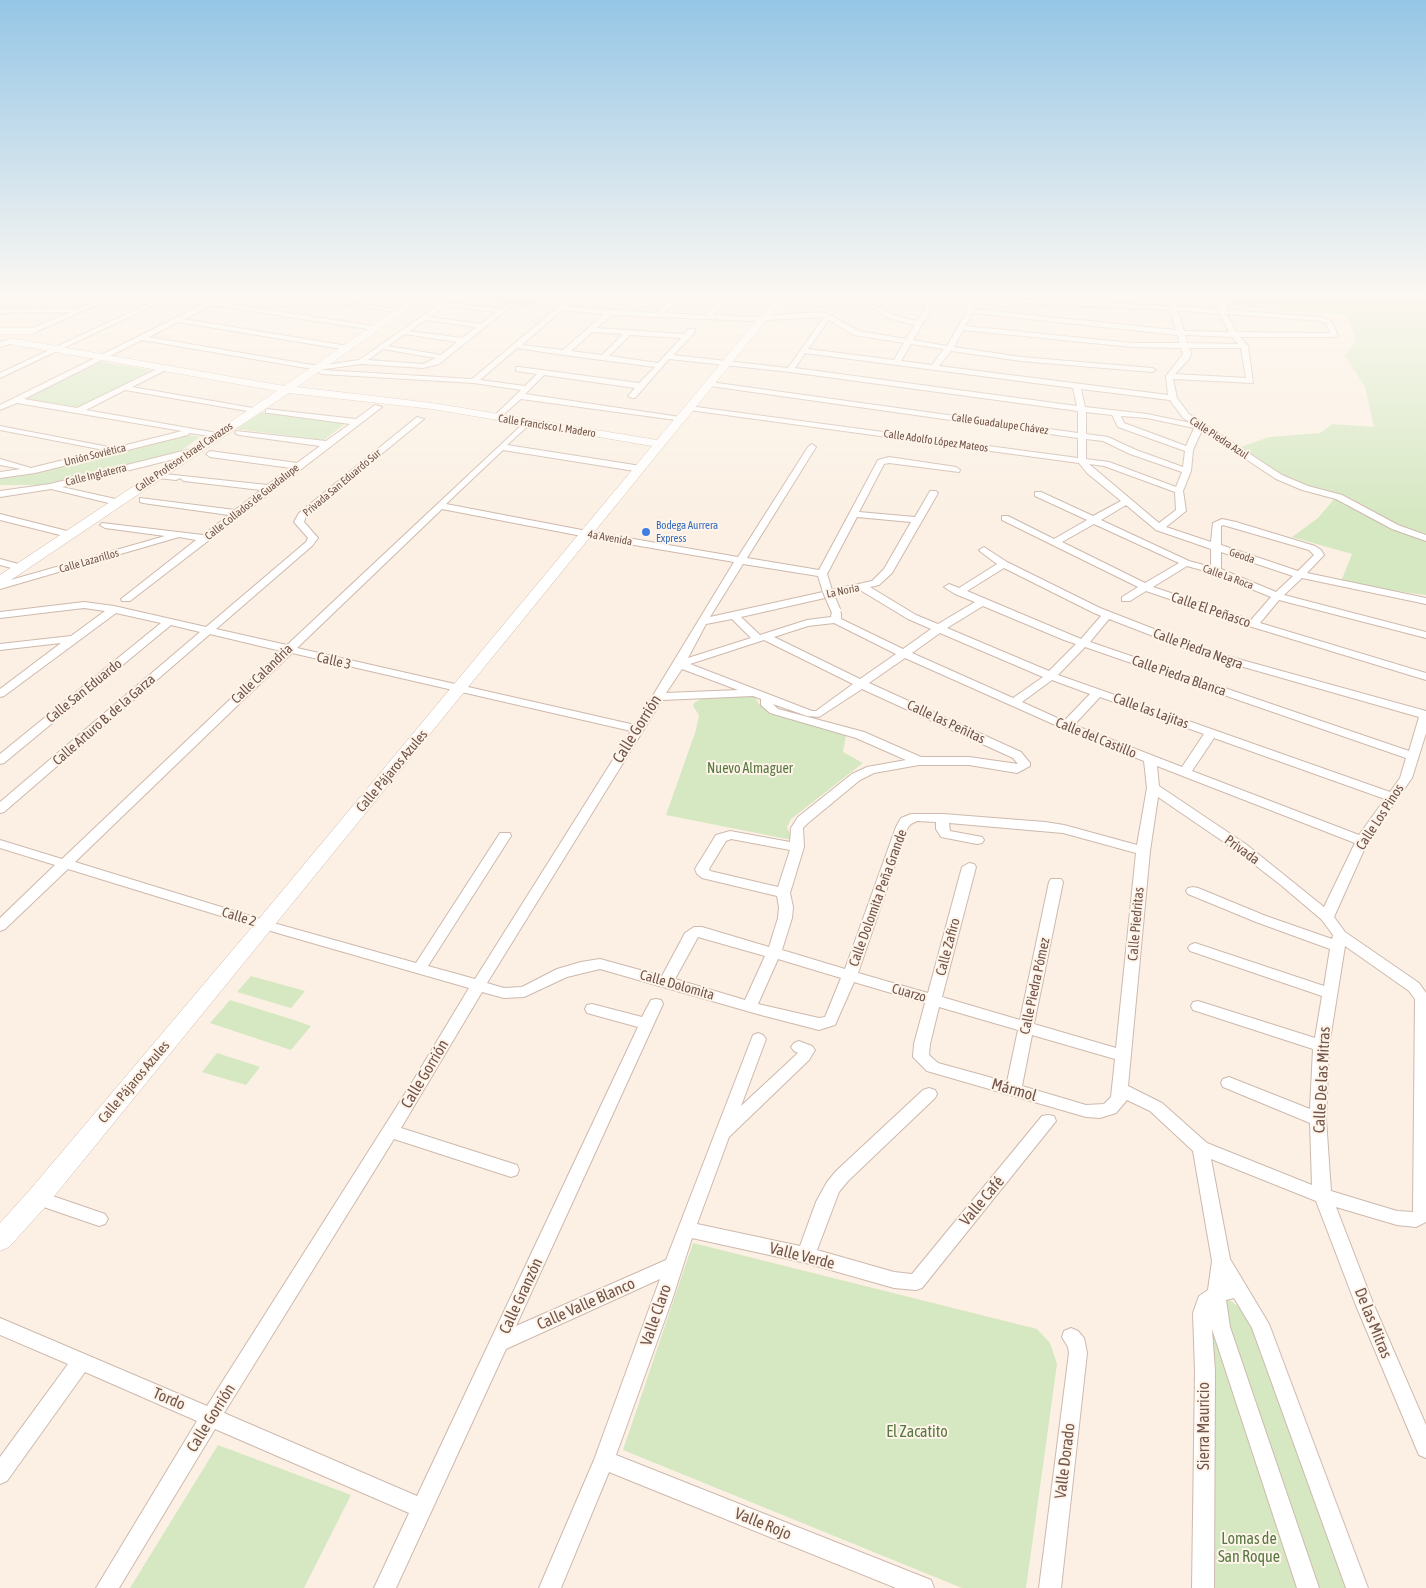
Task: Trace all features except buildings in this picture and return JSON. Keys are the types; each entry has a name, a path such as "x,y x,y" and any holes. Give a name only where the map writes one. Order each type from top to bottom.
{"street":[{"path":"0,408 75,371"},
{"path":"80,410 157,371"},
{"name":"Calle Francisco I. Madero","path":"181,371 285,389 432,406 661,444"},
{"name":"Calle Profesor Israel Cavazos","path":"0,581 313,371"},
{"name":"Calle Adolfo López Mateos","path":"331,371 474,381 522,392 685,414 1082,461 1115,467 1179,491"},
{"path":"474,381 486,371"},
{"path":"531,371 641,386"},
{"path":"632,396 654,371"},
{"name":"Calle Pájaros Azules","path":"0,1240 38,1198 265,925 721,371"},
{"path":"798,371 1082,410 1162,418 1200,426 1189,450 1187,471 1179,491 1181,511 1159,528"},
{"path":"965,371 1173,398 1170,376 1174,371"},
{"path":"1170,376 1250,382 1248,371"},
{"path":"497,418 542,373"},
{"name":"Calle Guadalupe Chávez","path":"710,384 1082,435 1107,440 1133,452 1187,471"},
{"path":"1076,386 1082,410 1082,461"},
{"path":"125,388 253,410"},
{"name":"Calle Piedra Azul","path":"1173,398 1186,416 1279,477 1304,488 1338,497 1395,527 1426,538"},
{"path":"16,400 80,410 190,432 216,435"},
{"name":"Calle Collados de Guadalupe","path":"126,599 327,444 378,408"},
{"path":"269,411 357,422"},
{"path":"1116,414 1121,425 1189,450"},
{"name":"Privada San Eduardo Sur","path":"207,631 310,544 313,538 299,522 302,515 420,419"},
{"name":"Calle Calandria","path":"0,926 526,423"},
{"path":"0,428 115,450"},
{"name":"Unión Soviética","path":"0,475 35,470 190,432"},
{"path":"239,433 327,444"},
{"path":"501,447 641,469"},
{"name":"Calle Gorrión","path":"107,1588 211,1417 679,664 702,621 812,447"},
{"name":"Calle Inglaterra","path":"0,494 50,487 191,452"},
{"path":"210,454 298,466"},
{"path":"679,664 836,615 822,574 883,461 956,470"},
{"name":"Geoda","path":"1082,461 1090,471 1159,528 1300,575 1422,600"},
{"path":"0,462 35,470"},
{"path":"158,475 269,488"},
{"path":"0,487 50,487 117,502"},
{"name":"La Noria","path":"734,616 874,583 888,572 933,493"},
{"name":"Calle La Roca","path":"1038,494 1186,563 1216,571 1276,596 1426,635"},
{"path":"143,500 237,513"},
{"path":"1055,542 1127,501"},
{"name":"4a Avenida","path":"441,506 587,534 822,574"},
{"path":"853,514 918,520"},
{"path":"0,517 68,534"},
{"name":"Calle El Peñasco","path":"1005,518 1147,588 1254,624 1426,677"},
{"path":"1216,571 1216,525 1222,522 1316,550 1319,555 1276,596 1254,624"},
{"path":"105,525 205,538"},
{"name":"Calle Lazarillos","path":"0,586 177,535"},
{"name":"Calle Piedra Negra","path":"984,550 1004,564 1107,615 1238,664 1426,715"},
{"path":"0,562 19,567"},
{"path":"1126,599 1186,563"},
{"name":"Calle Piedra Blanca","path":"1004,564 954,590 1083,644 1412,756"},
{"name":"Calle las Lajitas","path":"863,587 912,617 1051,676 1393,797"},
{"path":"679,664 811,714 824,712 938,629 982,602"},
{"name":"Calle 3","path":"0,615 84,606 114,609 637,729"},
{"path":"0,694 114,609"},
{"name":"Calle del Castillo","path":"836,615 906,654 1066,726 1362,841"},
{"path":"1014,703 1051,676 1083,644 1107,615"},
{"path":"702,621 734,616"},
{"name":"Calle las Peñitas","path":"734,616 762,638 1017,755 1024,763 1024,766 1017,769 969,761 919,761"},
{"name":"Calle San Eduardo","path":"0,760 168,622"},
{"name":"Calle Arturo B. de la Garza","path":"0,809 207,631"},
{"path":"0,647 72,639"},
{"path":"0,684 17,682"},
{"path":"1066,726 1098,692"},
{"path":"657,697 761,694"},
{"path":"761,694 767,705 774,711 860,735 919,761"},
{"name":"Calle Los Pinos","path":"1327,917 1362,841 1406,778 1426,715"},
{"path":"1184,773 1211,733"},
{"name":"Calle Piedritas","path":"1110,1109 1118,1099 1124,1056 1143,852 1152,795 1150,759"},
{"path":"750,1006 774,952 786,918 783,893 797,848 797,828 802,820 856,777 871,770 919,761"},
{"name":"Privada","path":"1152,795 1174,802 1253,856 1327,917 1340,941"},
{"name":"Calle Dolomita Peña Grande","path":"850,976 902,826 906,821 916,817 943,818 1064,829 1143,852"},
{"path":"943,818 942,829 946,834 977,840"},
{"path":"783,893 707,875 702,872 705,863 721,838 730,835 797,848"},
{"path":"419,970 505,836"},
{"name":"Calle 2","path":"0,844 265,925 478,986"},
{"name":"Calle Zafiro","path":"921,1057 922,1044 969,867"},
{"name":"Calle Piedra Pómez","path":"1013,1089 1056,882"},
{"path":"1120,1089 1156,1107 1201,1148 1323,1196 1402,1219 1416,1220 1423,1214 1422,998 1414,987 1340,941 1261,919 1194,891"},
{"name":"Cuarzo","path":"666,983 690,936 694,932 774,952 1124,1056"},
{"name":"Calle De las Mitras","path":"1323,1196 1319,1166 1318,1119 1321,1046 1340,941"},
{"path":"1194,948 1330,993"},
{"name":"Calle Dolomita","path":"478,986 514,994 524,992 562,973 600,964 813,1023 825,1024 832,1018 850,976"},
{"name":"Calle Granzón","path":"385,1588 656,1004"},
{"path":"1198,1006 1321,1046"},
{"path":"592,1009 646,1024"},
{"name":"Valle Claro","path":"550,1588 604,1460 673,1265 758,1039"},
{"path":"722,1133 804,1056 803,1048"},
{"name":"Mármol","path":"921,1057 933,1067 1086,1111 1100,1112 1110,1109"},
{"path":"1229,1083 1318,1119"},
{"path":"806,1255 825,1202 842,1176 929,1094"},
{"name":"Valle Café","path":"916,1282 1048,1121"},
{"path":"390,1131 511,1170"},
{"path":"1201,1148 1222,1260 1216,1294 1221,1327 1308,1588"},
{"name":"De las Mitras","path":"1323,1196 1368,1312 1426,1448"},
{"path":"38,1198 99,1219"},
{"name":"Valle Verde","path":"687,1229 806,1255 894,1280 916,1282"},
{"path":"1222,1260 1260,1324 1357,1588"},
{"name":"Calle Valle Blanco","path":"499,1343 673,1265"},
{"path":"1216,1294 1239,1288"},
{"name":"Sierra Mauricio","path":"1203,1588 1204,1371 1202,1321 1206,1302 1216,1294"},
{"name":"Tordo","path":"0,1326 421,1508"},
{"name":"Valle Dorado","path":"1050,1588 1078,1354 1077,1344 1072,1337"},
{"path":"0,1474 81,1362"},
{"name":"Valle Rojo","path":"604,1460 923,1588"}],"green space":[{"path":"83,371 148,371 80,407 24,399"},
{"path":"1355,371 1426,371 1426,595 1340,584 1352,554 1292,537 1318,518 1335,498 1285,479 1241,447 1269,437 1320,433 1332,424 1374,427 1365,387"},
{"path":"262,412 346,423 324,440 236,429"},
{"path":"187,435 200,437 179,452 48,485 0,485 0,477"},
{"name":"Nuevo Almaguer","path":"754,696 759,704 786,718 846,735 843,752 863,763 791,819 787,827 792,840 666,815 696,730 699,715 693,706 694,703 704,697"},
{"path":"251,976 305,991 291,1008 237,992"},
{"path":"230,1000 311,1026 291,1050 210,1023"},
{"path":"217,1053 260,1067 246,1085 202,1072"},
{"name":"El Zacatito","path":"693,1243 1037,1329 1050,1343 1057,1364 1026,1588 962,1588 623,1450"},
{"name":"Lomas de San Roque","path":"1228,1299 1242,1309 1249,1320 1348,1588 1312,1588 1223,1309"},
{"name":"Lomas de San Roque","path":"1211,1306 1304,1588 1208,1588"},
{"path":"218,1445 351,1495 304,1588 130,1588"}],"place":[{"name":"Bodega Aurrera Express","path":"646,532"}]}
